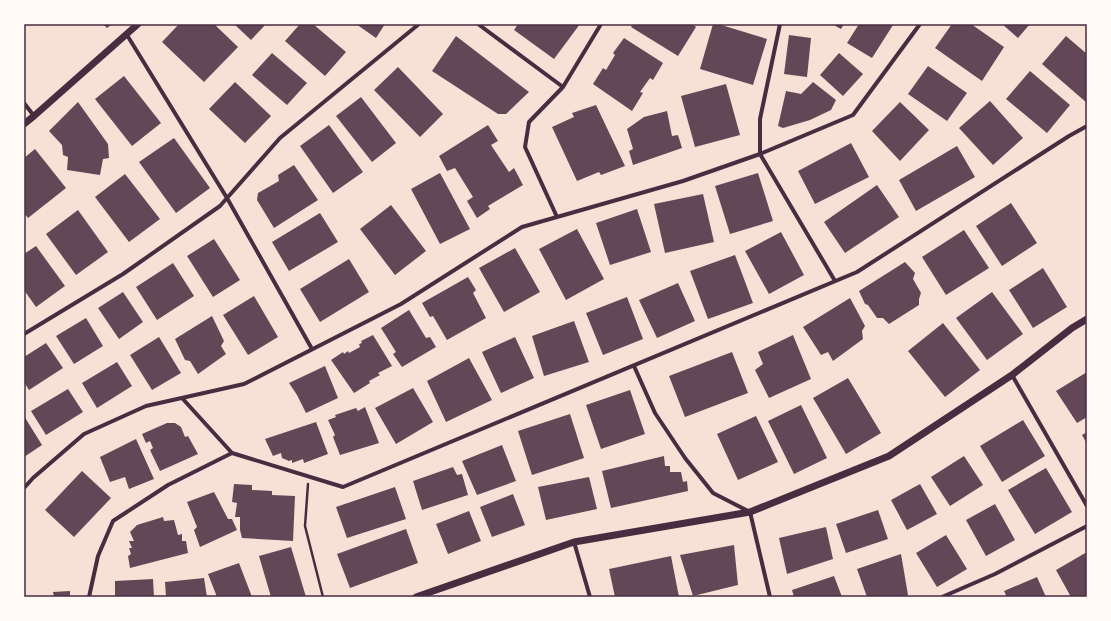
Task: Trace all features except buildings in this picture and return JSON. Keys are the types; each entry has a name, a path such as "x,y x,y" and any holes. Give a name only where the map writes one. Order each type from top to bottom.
{"street":[{"path":"24,124 138,24"},
{"path":"24,334 123,274 220,206 280,138 419,24"},
{"path":"478,24 563,87"},
{"path":"557,217 525,147 529,122 563,87 602,24"},
{"path":"780,24 760,119 760,154 835,281"},
{"path":"24,488 33,478 84,434 146,406 244,384 401,304 522,228 683,181 760,154 852,115 920,24"},
{"path":"126,35 227,198 312,349"},
{"path":"24,103 34,116"},
{"path":"182,398 232,454 343,487 857,272 1069,136 1087,126"},
{"path":"416,597 574,542 750,512 889,456 1012,375 1072,328 1087,320"},
{"path":"634,366 655,413 685,458 714,493 750,512 770,597"},
{"path":"1012,375 1087,506"},
{"path":"89,597 98,556 113,521 168,485 232,454"},
{"path":"942,597 994,574 1087,526"},
{"path":"574,542 590,597"}],"path":[{"path":"308,477 305,526 322,597"}]}
